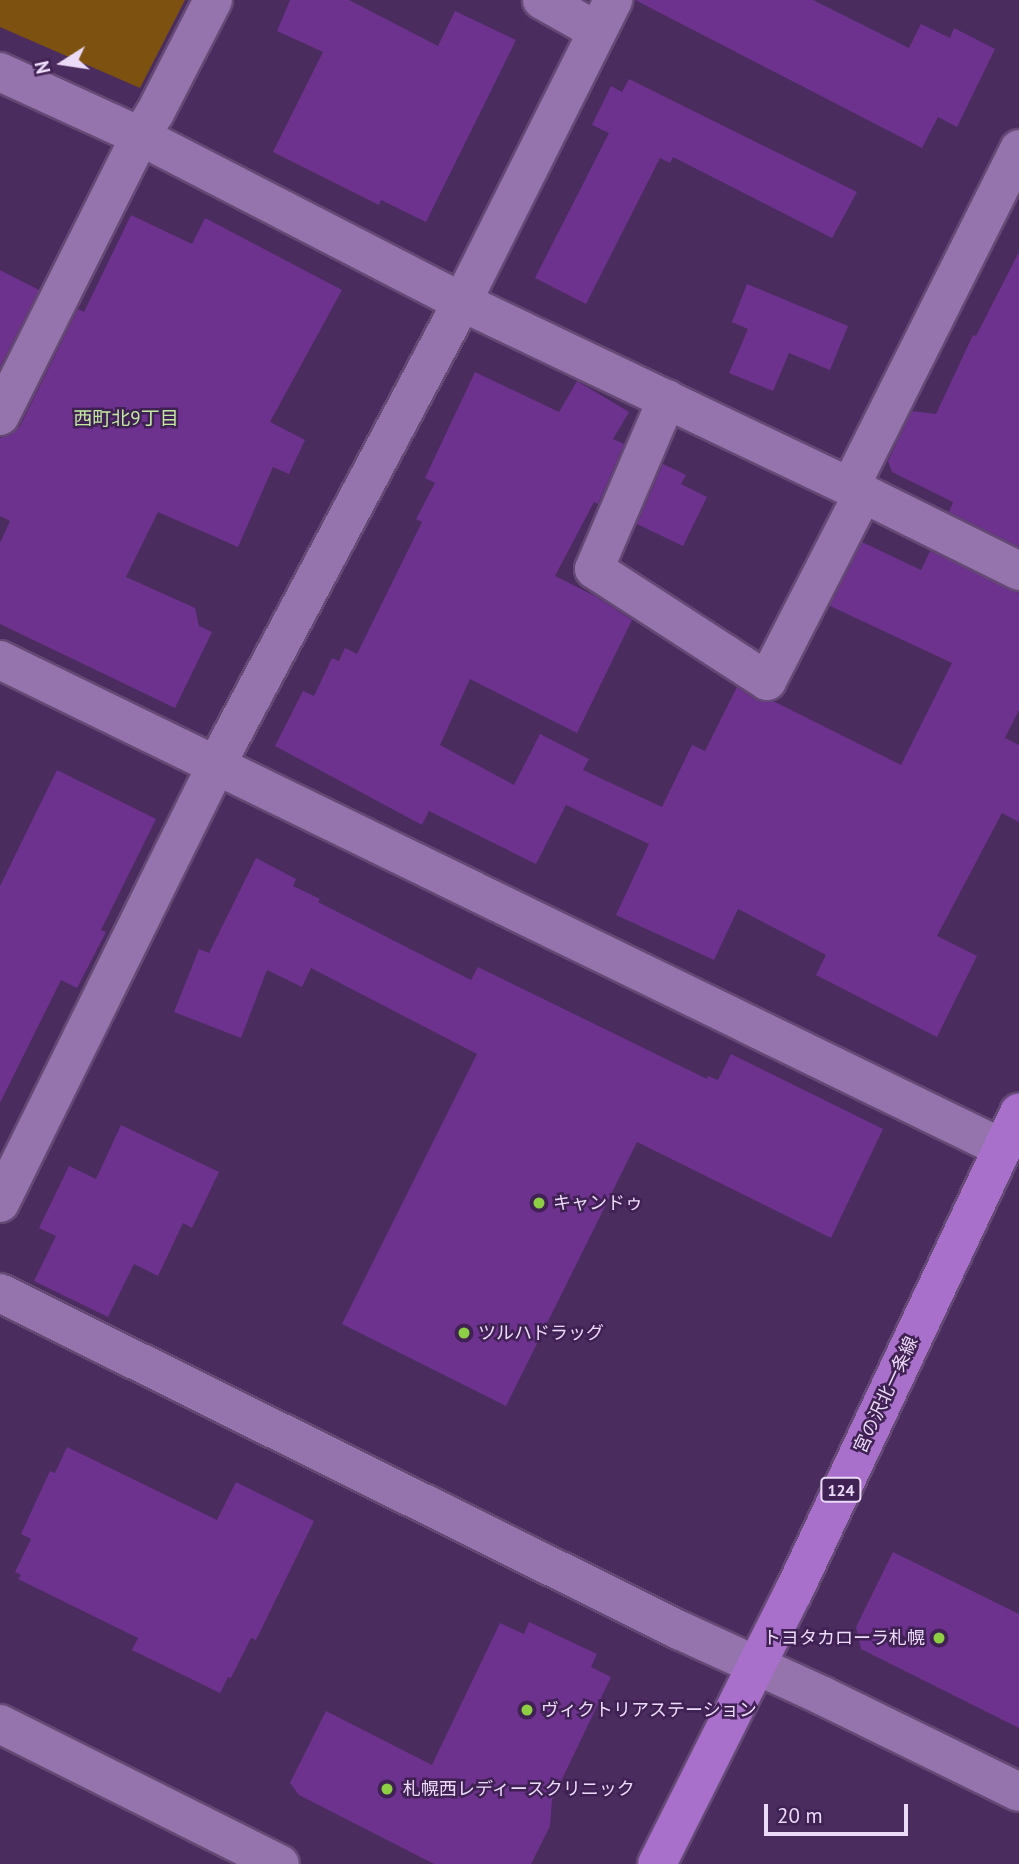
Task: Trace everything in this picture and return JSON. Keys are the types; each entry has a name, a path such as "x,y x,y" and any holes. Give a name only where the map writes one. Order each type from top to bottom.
{"main road":[{"name":"宮の沢北一条線","path":"657,1864 793,1592 1019,1113"}],"street":[{"path":"0,416 140,136 155,113 212,0"},
{"path":"0,1203 216,765 462,302 605,15 542,0"},
{"path":"0,72 140,136 462,302 667,398 1019,572"},
{"path":"667,398 594,569 767,681 1019,149"},
{"path":"0,660 1002,1148"},
{"path":"0,1293 756,1666 1019,1792"},
{"path":"0,1724 281,1864"}],"shaded area":[{"path":"0,0 185,0 140,88 0,27"}],"building":[{"path":"290,0 349,0 438,46 455,11 516,40 426,222 381,200 379,205 273,152 323,52 277,31"},
{"path":"635,0 813,0 909,48 921,24 950,38 954,28 995,49 957,127 938,117 922,148"},
{"path":"629,79 857,192 832,238 673,157 670,163 660,158 586,304 535,278 609,133 592,125 611,86 622,92"},
{"path":"131,215 192,244 205,218 342,290 270,422 305,440 289,474 273,467 238,547 158,512 126,577 195,608 199,626 212,632 175,708 0,624 0,543 10,521 0,516 0,438 11,435 20,426 78,309 84,312"},
{"path":"1019,252 1019,547 949,512 953,502 892,472 888,461 912,411 936,414 973,335 976,336"},
{"path":"0,270 39,290 0,367"},
{"path":"747,284 848,326 830,370 789,353 773,391 729,373 748,329 732,322"},
{"path":"475,372 559,412 577,381 629,412 613,439 624,444 598,504 594,502 555,576 595,596 632,620 577,733 470,679 440,745 514,785 540,734 589,759 583,770 662,807 692,745 705,751 737,687 756,700 773,701 901,765 952,663 830,606 862,542 921,570 930,551 1019,593 1019,710 1005,738 1019,745 1019,822 1002,813 937,936 977,956 937,1037 816,975 826,955 738,909 714,960 616,915 649,844 566,805 536,864 429,811 422,825 275,746 303,691 314,696 332,658 339,661 345,648 357,654 422,522 416,519 435,483 425,478"},
{"path":"663,464 686,475 681,484 707,497 683,546 637,524"},
{"path":"57,770 156,819 101,930 106,932 77,988 61,980 0,1103 0,886"},
{"path":"256,858 296,879 293,886 320,899 318,902 471,980 478,967 707,1079 708,1076 718,1080 731,1054 883,1129 831,1238 637,1142 506,1406 342,1324 477,1054 311,968 302,987 267,970 241,1038 174,1012 199,949 209,953"},
{"path":"121,1125 219,1172 192,1228 183,1223 158,1276 134,1264 108,1317 34,1281 56,1236 39,1228 69,1166 96,1179"},
{"path":"67,1447 217,1520 236,1482 314,1521 256,1640 251,1638 231,1678 228,1677 220,1693 132,1650 138,1638 18,1579 21,1575 15,1572 31,1539 21,1534 50,1471 55,1473"},
{"name":"トヨタカローラ札幌","path":"893,1552 1019,1614 1019,1728 861,1649 856,1627"},
{"path":"529,1622 597,1654 591,1667 611,1677 552,1800 550,1826 531,1864 434,1864 299,1795 290,1783 326,1711 432,1765 500,1623 524,1634"}],"place":[{"name":"キャンドゥ","path":"539,1203"},
{"name":"ツルハドラッグ","path":"464,1333"},
{"name":"トヨタカローラ札幌","path":"939,1638"},
{"name":"ヴィクトリアステーション","path":"527,1710"},
{"name":"札幌西レディースクリニック","path":"387,1789"}],"district":[{"name":"西町北9丁目","path":"126,419"}]}
